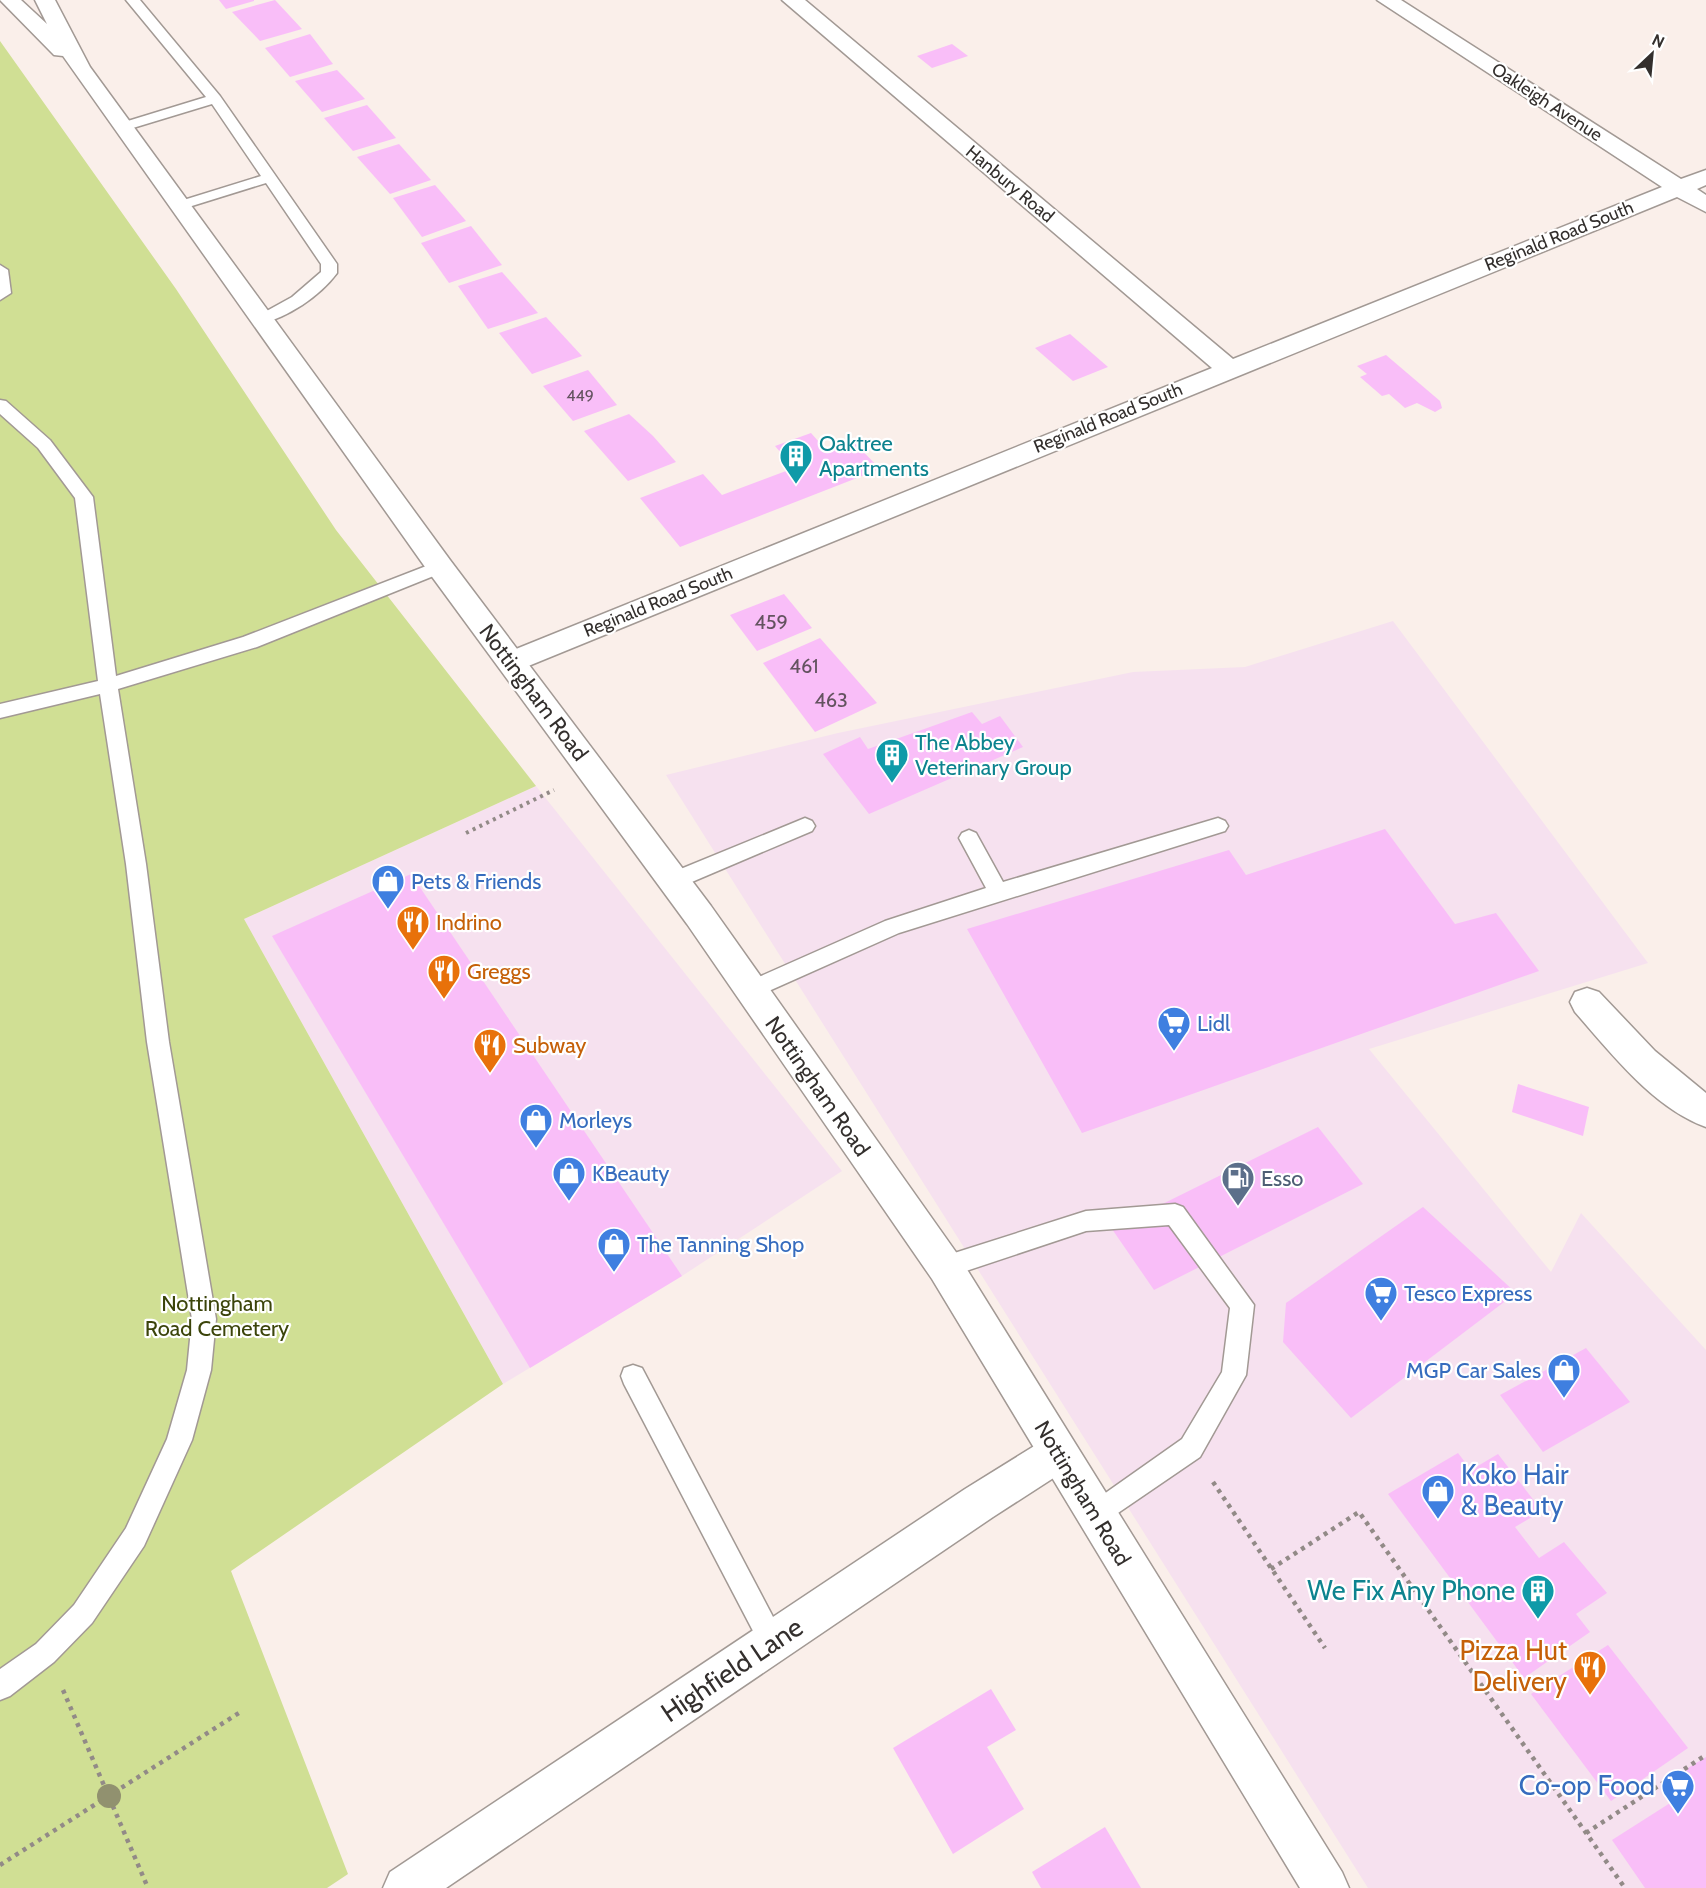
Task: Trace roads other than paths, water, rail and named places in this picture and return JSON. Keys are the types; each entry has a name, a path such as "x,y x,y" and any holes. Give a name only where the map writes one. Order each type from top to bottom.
{"street":[{"name":"Nottingham Road","path":"9,0 80,68"},
{"name":"Nottingham Road","path":"45,0 80,68 440,567 673,881 945,1267 1326,1888"},
{"name":"Hanbury Road","path":"792,0 1229,369"},
{"name":"Oakleigh Avenue","path":"1387,0 1706,205"},
{"name":"Reginald Road South","path":"512,662 1706,177"},
{"path":"1587,1002 1652,1072 1677,1095 1706,1112"},
{"name":"Highfield Lane","path":"406,1888 979,1503 1058,1453"}],"lane":[{"path":"133,0 215,99 326,255 329,273 298,301 260,318"},
{"path":"123,128 215,99"},
{"path":"179,206 271,177"},
{"path":"0,270 3,293 0,295"},
{"path":"0,405 44,444 84,497 108,685 136,864 158,1042 204,1319 199,1370 179,1440 135,1537 83,1614 45,1653 0,1686"},
{"path":"0,711 108,685 250,642 440,567"},
{"path":"673,881 805,826"},
{"path":"751,990 892,927 998,892 1218,826"},
{"path":"969,838 998,892"},
{"path":"945,1267 1086,1221 1175,1214 1242,1305 1234,1375 1191,1448 1096,1515"},
{"path":"633,1376 773,1643"}],"place":[{"name":"Oaktree Apartments","path":"796,485"},
{"name":"The Abbey Veterinary Group","path":"892,784"},
{"name":"Pets & Friends","path":"388,910"},
{"name":"Indrino","path":"413,951"},
{"name":"Greggs","path":"444,1000"},
{"name":"Lidl","path":"1174,1052"},
{"name":"Subway","path":"490,1074"},
{"name":"Morleys","path":"536,1149"},
{"name":"KBeauty","path":"569,1202"},
{"name":"Esso","path":"1238,1207"},
{"name":"The Tanning Shop","path":"614,1273"},
{"name":"Tesco Express","path":"1381,1322"},
{"name":"MGP Car Sales","path":"1564,1399"},
{"name":"Koko Hair & Beauty","path":"1438,1520"},
{"name":"We Fix Any Phone","path":"1538,1620"},
{"name":"Pizza Hut Delivery","path":"1590,1696"},
{"name":"Co-op Food","path":"1678,1815"}],"park label":[{"name":"Nottingham Road Cemetery","path":"217,1316"}]}
